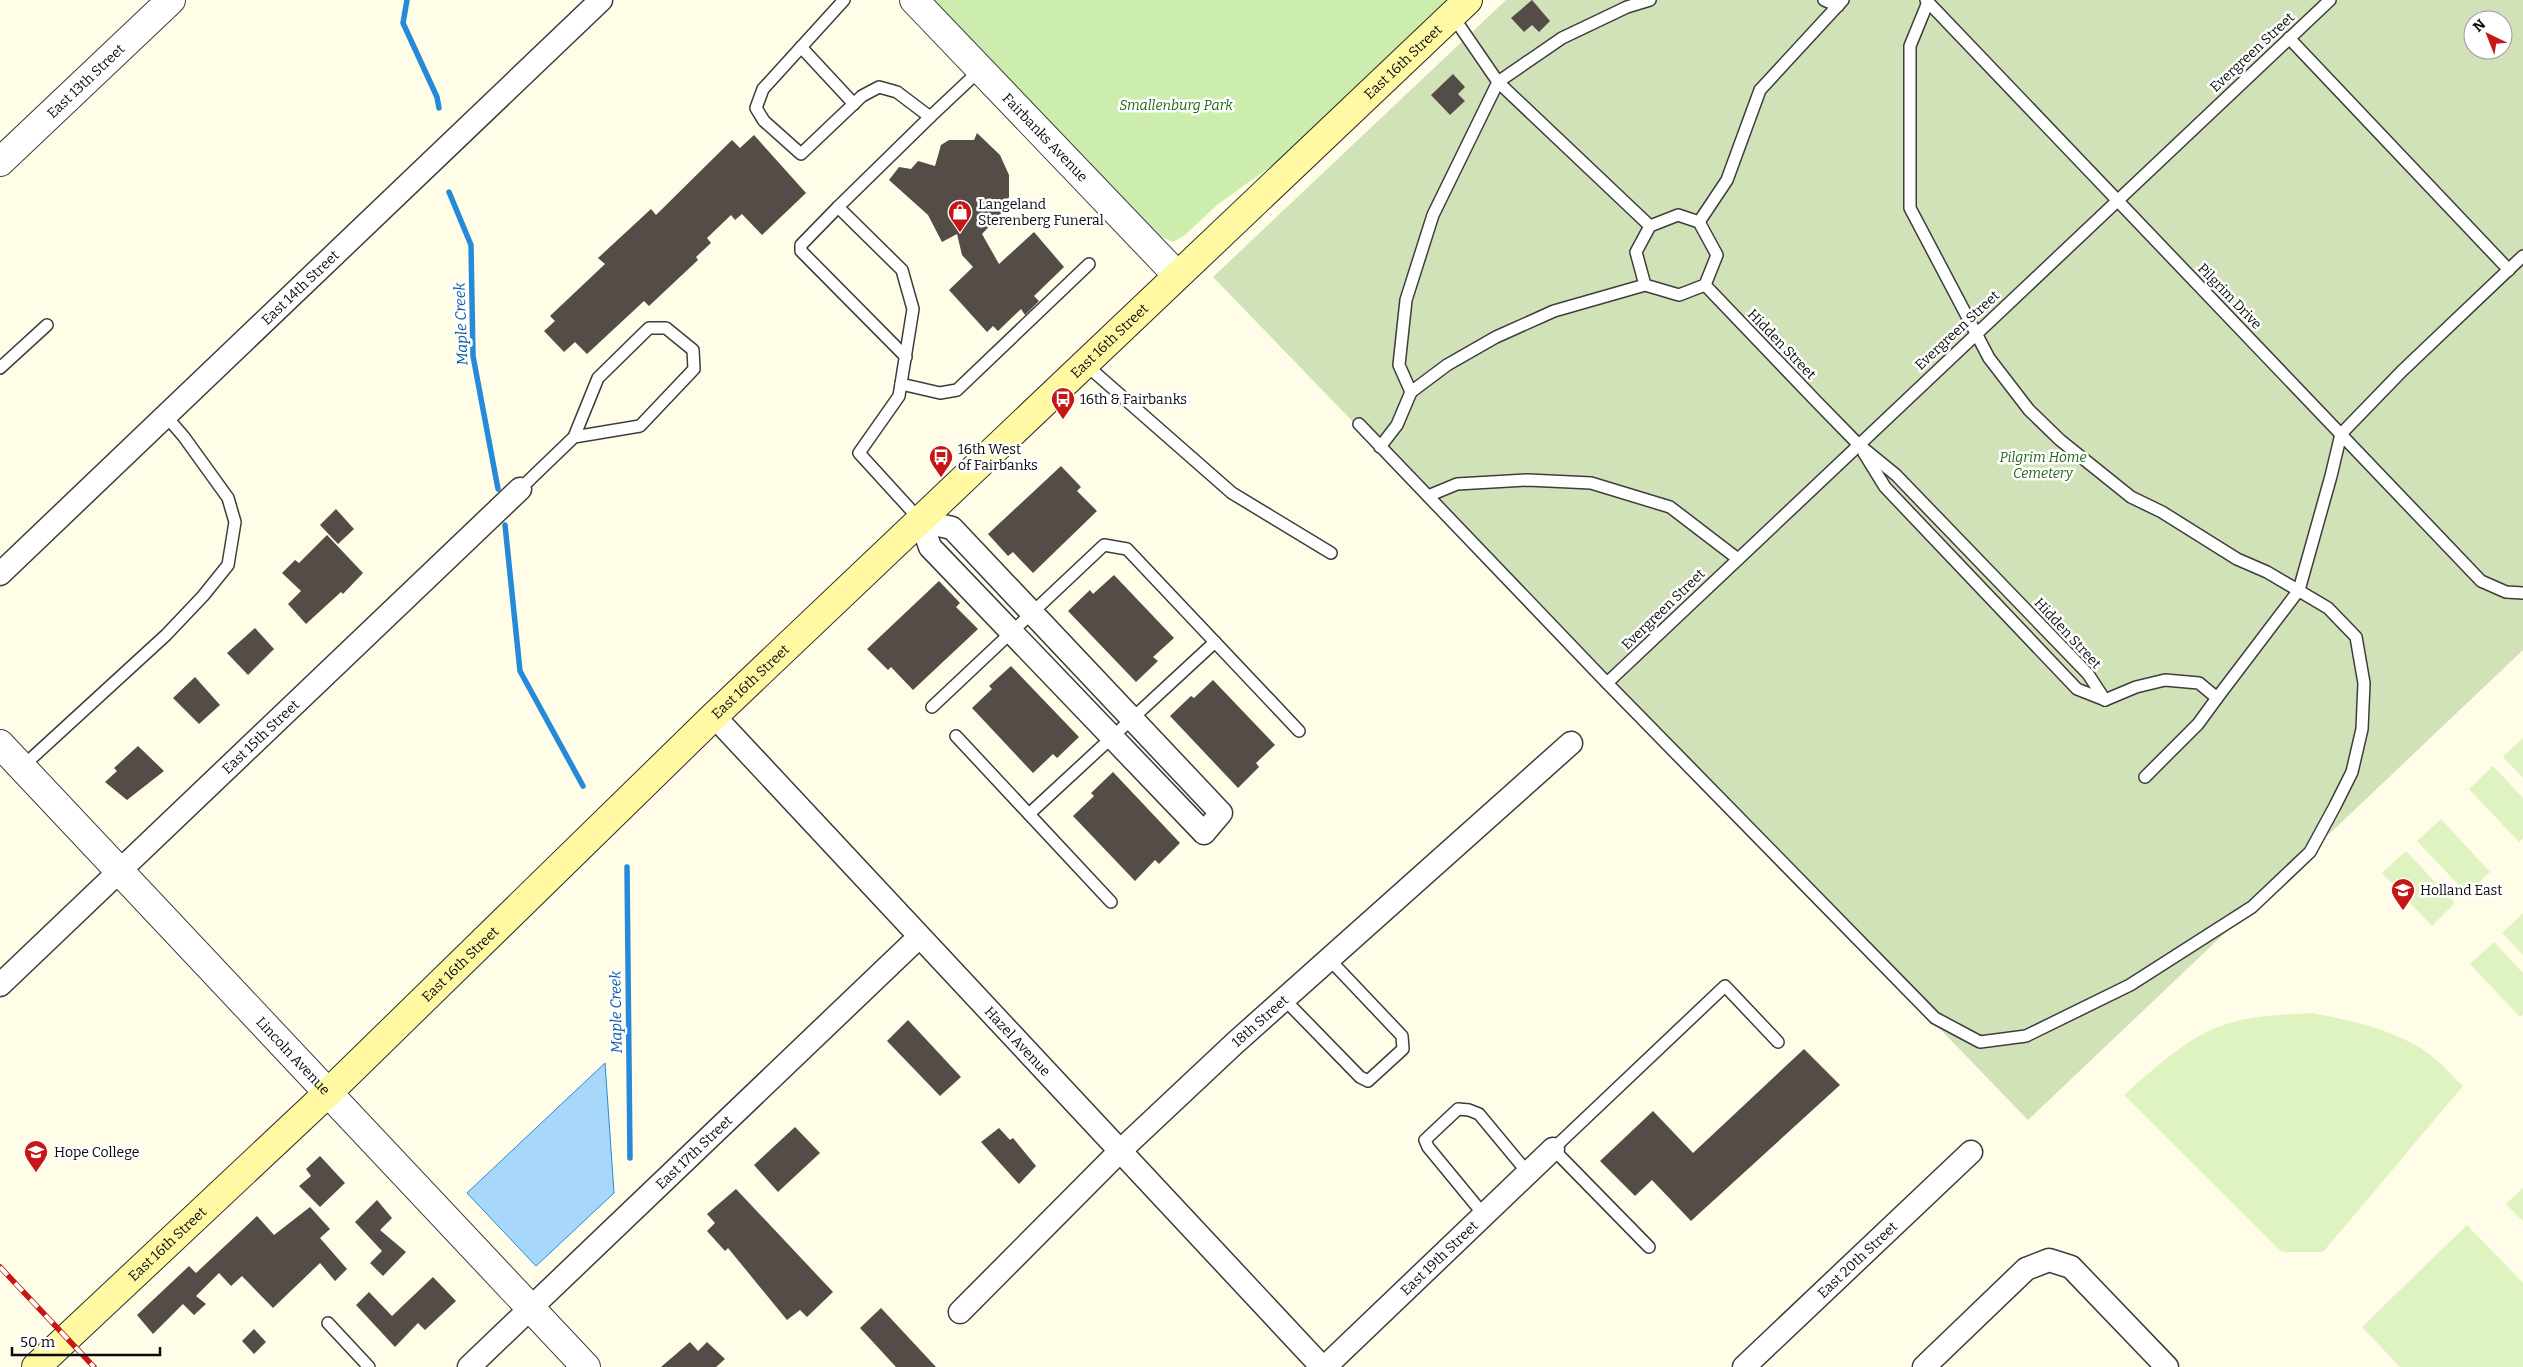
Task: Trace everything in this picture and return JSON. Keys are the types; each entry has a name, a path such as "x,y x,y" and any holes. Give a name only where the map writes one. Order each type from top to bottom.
{"main road":[{"name":"East 16th Street","path":"36,1367 328,1092 714,716 1460,7"}],"street":[{"name":"East 13th Street","path":"0,162 171,0"},
{"name":"East 14th Street","path":"0,574 601,0"},
{"name":"Fairbanks Avenue","path":"914,0 1177,275"},
{"name":"East 15th Street","path":"0,985 520,489"},
{"path":"921,521 952,528 1221,814 1204,833 930,547 921,521"},
{"name":"Hazel Avenue","path":"714,716 1323,1367"},
{"name":"18th Street","path":"960,1312 1120,1151 1284,999 1570,743"},
{"name":"Lincoln Avenue","path":"0,744 328,1092 344,1112 586,1367"},
{"name":"East 17th Street","path":"469,1367 919,937"},
{"name":"East 19th Street","path":"1323,1367 1553,1149"},
{"name":"East 20th Street","path":"1744,1367 1971,1152"},
{"path":"1924,1367 2026,1268 2049,1260 2071,1267 2167,1367"}],"lane":[{"path":"844,0 763,89 756,108 764,121 801,154 862,96 879,87 897,92 930,117"},
{"path":"1411,392 1399,365 1406,300 1433,215 1498,82 1562,38 1627,7 1650,0"},
{"path":"1824,0 1840,3"},
{"name":"Evergreen Street","path":"1607,683 2330,0"},
{"path":"1359,424 1607,683 1935,1018 1980,1042 2026,1036 2130,985 2252,907 2310,852 2352,772 2362,729 2364,683 2356,637 2328,608 2299,590 2237,559 2162,512 2131,497 2109,481 2029,410 1989,358 1910,208 1910,46 1927,1"},
{"name":"Pilgrim Drive","path":"1927,1 2480,580 2506,592 2523,593"},
{"path":"1699,222 1727,180 1760,90 1840,3"},
{"path":"1460,7 1498,82 1650,226"},
{"path":"2289,38 2509,270"},
{"path":"801,47 854,104"},
{"path":"906,358 801,251 801,245 981,68"},
{"path":"838,207 902,270 913,309 899,396 859,453 921,521"},
{"path":"1380,447 1396,425 1411,392 1447,365 1496,337 1554,311 1645,285 1679,295 1705,285 1717,255 1699,222 1678,215 1650,226 1636,252 1645,285"},
{"path":"2145,777 2198,724 2299,590 2331,476 2340,434 2523,256"},
{"path":"901,384 940,393 957,390 1089,264"},
{"name":"Hidden Street","path":"1705,285 1858,444 1896,475 2088,674 2104,700"},
{"path":"0,368 47,325"},
{"path":"520,489 574,437 598,378 648,328 666,328 693,350 694,368 640,426 574,437"},
{"path":"1085,364 1232,493 1331,553"},
{"path":"22,767 166,635 203,596 228,565 235,522 228,498 184,437 166,416"},
{"name":"Hidden Street","path":"1858,444 1885,487 2070,682 2077,689 2104,700"},
{"path":"1428,496 1457,484 1528,480 1591,483 1670,507 1738,559"},
{"path":"932,707 1104,545 1127,549 1299,731"},
{"path":"1029,814 1111,736 1215,642"},
{"path":"2104,700 2164,680 2199,683 2217,698"},
{"path":"956,736 1111,902"},
{"path":"1284,999 1360,1077 1368,1082 1403,1049 1402,1036 1329,959"},
{"path":"1650,1247 1553,1149 1725,986 1778,1042"},
{"path":"1484,1215 1428,1147 1425,1140 1458,1109 1469,1110 1479,1114 1528,1173"},
{"path":"328,1323 369,1367"}],"green space":[{"name":"Smallenburg Park","path":"929,0 1450,0 1290,153 1218,204 1185,235 1173,242 1155,234"},
{"name":"Pilgrim Home Cemetery","path":"1506,0 2523,0 2523,650 2028,1120 1213,277"},
{"path":"2523,738 2523,778 2503,757"},
{"path":"2493,766 2523,798 2523,838 2519,842 2469,789"},
{"path":"2441,819 2490,872 2467,894 2417,841"},
{"path":"2406,851 2455,903 2432,926 2382,873"},
{"path":"2523,913 2523,955 2502,933"},
{"path":"2494,942 2523,973 2523,1014 2520,1017 2470,964"},
{"path":"2312,1013 2356,1022 2398,1036 2430,1055 2463,1086 2323,1252 2282,1252 2124,1095 2158,1065 2182,1047 2207,1032 2232,1022 2243,1020 2266,1016"},
{"path":"2523,1188 2523,1221 2506,1204"},
{"path":"2467,1225 2523,1283 2523,1367 2400,1367 2362,1327"}],"water":[{"path":"605,1063 614,1193 536,1266 467,1193"}],"building":[{"path":"1532,0 1550,21 1539,32 1532,25 1524,32 1511,18"},
{"path":"1453,74 1465,87 1458,94 1465,101 1450,115 1431,95"},
{"name":"Langeland Sterenberg Funeral","path":"977,133 1000,155 1009,175 1009,197 1000,215 982,234 999,264 1034,232 1064,267 1034,296 1039,301 1025,315 1021,309 998,331 993,326 987,332 949,290 973,267 962,255 957,234 942,242 928,215 889,180 899,167 911,169 918,161 935,166 941,145 949,140 974,140"},
{"path":"754,135 806,193 762,235 742,214 735,220 731,215 707,238 711,243 696,257 698,260 649,306 644,301 587,354 575,342 564,352 544,331 555,321 550,316 605,264 598,258 651,209 656,215 732,140 740,148"},
{"path":"1061,466 1081,487 1077,491 1097,511 1033,573 1013,552 1008,556 988,534"},
{"path":"336,509 354,529 338,544 320,525"},
{"path":"327,535 363,573 343,594 341,592 306,624 288,604 301,591 282,573 295,560 299,563"},
{"path":"1114,575 1174,638 1153,657 1158,661 1136,682 1068,611 1090,590 1093,594"},
{"path":"939,581 960,603 956,607 978,629 913,690 891,667 888,670 867,649"},
{"path":"255,628 274,649 248,675 227,653"},
{"path":"1011,666 1079,737 1057,758 1053,754 1033,773 972,708 992,689 989,686"},
{"path":"195,677 220,705 199,724 173,698"},
{"path":"1213,680 1275,745 1256,763 1259,767 1238,788 1170,716 1191,696 1194,698"},
{"path":"138,746 164,771 127,800 105,782 117,771 114,768"},
{"path":"1113,772 1180,843 1159,864 1155,860 1135,881 1073,816 1094,796 1091,793"},
{"path":"908,1020 961,1077 940,1096 887,1041"},
{"path":"1804,1049 1840,1085 1691,1221 1652,1180 1635,1196 1600,1161 1653,1111 1693,1153"},
{"path":"795,1127 820,1153 778,1192 754,1165"},
{"path":"999,1128 1010,1140 1013,1138 1036,1166 1019,1184 981,1142"},
{"path":"320,1156 345,1183 320,1207 299,1186 311,1176 306,1169"},
{"path":"736,1189 833,1292 807,1317 800,1310 787,1320 728,1248 725,1251 707,1231 715,1223 707,1214"},
{"path":"377,1200 392,1218 380,1230 406,1252 383,1276 370,1263 382,1251 355,1222"},
{"path":"310,1207 330,1229 320,1238 347,1269 335,1281 320,1263 273,1308 242,1276 231,1286 219,1273 196,1296 206,1304 194,1315 183,1304 153,1334 137,1315 189,1266 196,1273 257,1216 274,1235"},
{"path":"433,1277 456,1301 425,1330 418,1323 395,1347 356,1305 369,1292 392,1316"},
{"path":"881,1308 936,1367 896,1367 860,1328"},
{"path":"254,1329 266,1342 254,1354 242,1341"},
{"path":"690,1342 698,1351 707,1342 725,1359 716,1367 661,1367"}],"waterway":[{"name":"Maple Creek","path":"407,0 403,23 437,97 439,108"},
{"name":"Maple Creek","path":"449,192 471,245 473,356 498,489"},
{"name":"Maple Creek","path":"505,525 520,671 583,786"},
{"name":"Maple Creek","path":"627,867 630,1158"}],"railway":[{"path":"0,1267 94,1367"}],"place":[{"name":"Langeland Sterenberg Funeral","path":"960,233"},
{"name":"16th & Fairbanks","path":"1063,420"},
{"name":"16th West of Fairbanks","path":"941,478"},
{"name":"Holland East","path":"2403,911"},
{"name":"Hope College","path":"36,1173"}]}
